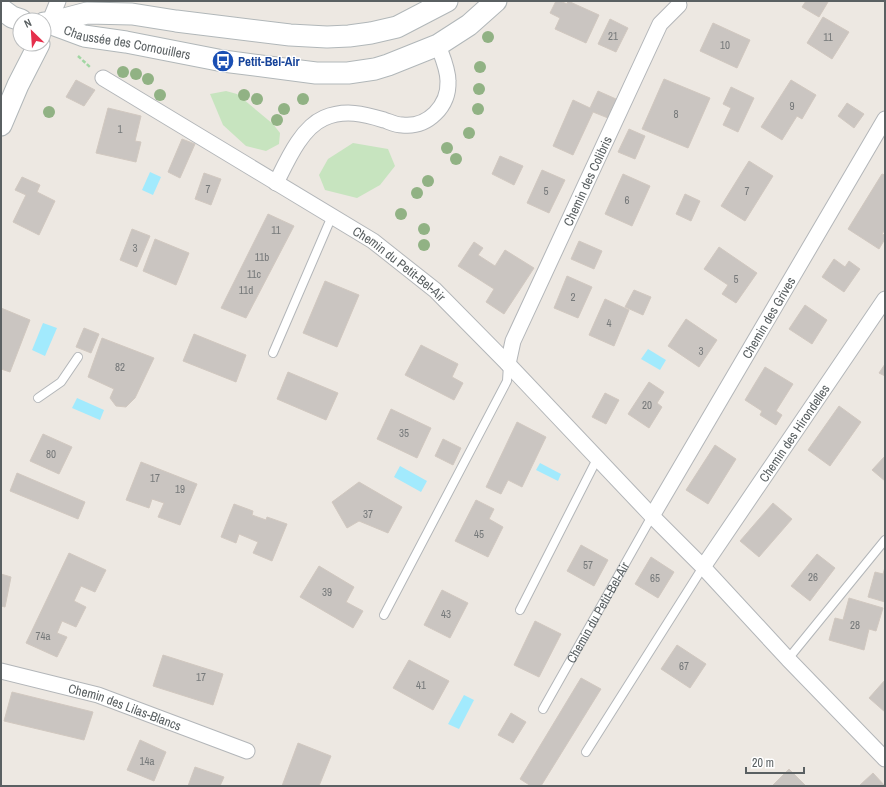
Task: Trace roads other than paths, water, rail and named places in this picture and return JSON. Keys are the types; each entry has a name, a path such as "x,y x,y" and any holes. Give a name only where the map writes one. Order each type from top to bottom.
{"street":[{"path":"52,14 58,1"},
{"name":"Chaussée des Cornouillers","path":"52,25 88,13 132,14 290,35 342,36 371,33 397,27 447,1"},
{"name":"Chaussée des Cornouillers","path":"52,28 84,36 126,42 223,62 316,74 375,69 438,46 469,25 496,1"},
{"name":"Chemin des Colibris","path":"508,364 513,341 660,24 679,5"},
{"path":"1,9 12,17"},
{"path":"276,183 289,157 303,136 312,125 324,118 342,113 367,114 401,125 415,125 426,121 439,111 446,94 448,81 446,68 438,46 422,15"},
{"path":"1,124 18,85 35,52"},
{"name":"Chemin du Petit-Bel-Air","path":"103,78 373,241 429,285 468,322 597,459 703,567 788,659 885,759"},
{"name":"Chemin des Grives","path":"652,516 885,119"},
{"name":"Chemin des Hirondelles","path":"703,567 885,299"},
{"name":"Chemin des Lilas-Blancs","path":"1,671 98,694 247,752"}],"lane":[{"path":"273,353 332,216"},
{"path":"38,398 61,382 78,357"},
{"path":"384,615 506,381 508,364"},
{"path":"520,610 597,459"},
{"name":"Chemin du Petit-Bel-Air","path":"543,709 652,516"},
{"path":"788,659 885,540"},
{"path":"586,752 703,567"}],"water":[{"path":"150,172 161,177 153,195 142,190"},
{"path":"43,323 57,328 45,356 32,350"},
{"path":"648,349 666,360 660,370 641,359"},
{"path":"77,398 104,410 100,420 72,408"},
{"path":"540,463 561,474 558,481 536,470"},
{"path":"400,466 427,481 421,492 394,477"},
{"path":"464,695 474,700 459,729 448,724"}],"place":[{"name":"Petit-Bel-Air","path":"223,61"}]}
